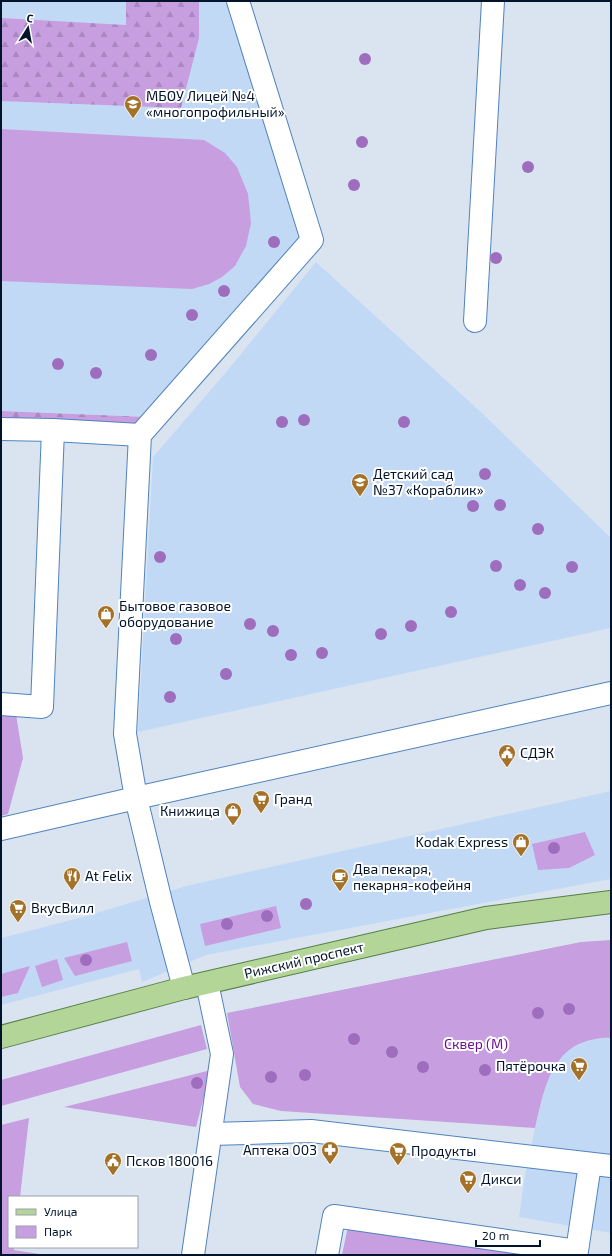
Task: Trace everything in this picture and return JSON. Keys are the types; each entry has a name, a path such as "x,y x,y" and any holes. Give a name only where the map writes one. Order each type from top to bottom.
{"main road":[{"name":"Рижский проспект","path":"1,1037 184,988 486,918 611,902"}],"street":[{"path":"184,988 161,902 136,798 125,734 140,435 312,240 238,1"},
{"path":"475,321 492,1"},
{"path":"1,429 53,430 140,435"},
{"path":"1,704 42,707 53,430"},
{"path":"1,829 611,693"},
{"path":"193,1255 222,1054 207,983"},
{"path":"211,1134 311,1131 600,1165 576,1251 334,1216 327,1255"}],"shaded area":[{"name":"МБОУ Лицей №4 «многопрофильный»","path":"1,1 227,1 303,237 147,417 1,411"},
{"name":"Детский сад №37 «Кораблик»","path":"316,262 483,414 611,538 611,628 138,732 153,457 227,371"},
{"path":"611,791 611,879 206,955 142,982 139,969 1,1005 1,938 83,917 186,886"},
{"path":"603,1037 611,1038 611,1233 519,1217 525,1175 535,1128 544,1090 551,1071 563,1053 582,1043"}],"green space":[{"path":"126,1 199,1 199,38 181,108 1,101 1,18 126,25"},
{"path":"1,129 204,140 225,153 237,167 248,194 251,223 246,246 235,266 222,277 209,284 192,289 1,281"},
{"path":"1,411 147,417 133,428 1,423"},
{"path":"1,713 16,714 23,758 8,814 1,816"},
{"path":"585,832 595,855 569,868 538,870 532,844"},
{"path":"276,906 281,928 205,946 200,924"},
{"name":"Сквер (М)","path":"611,940 611,1038 587,1041 574,1047 564,1055 550,1076 541,1102 535,1128 281,1111 253,1104 240,1087 227,1013 581,942"},
{"path":"127,942 132,961 75,976 64,958"},
{"path":"57,959 63,980 42,987 35,966"},
{"path":"30,966 18,993 1,997 1,974"},
{"path":"201,1025 207,1049 1,1106 1,1080"},
{"path":"211,1070 196,1127 64,1107"},
{"path":"29,1118 20,1196 8,1196 8,1248 46,1255 1,1255 1,1125"},
{"path":"348,1226 543,1255 342,1255"}],"place":[{"name":"МБОУ Лицей №4 «многопрофильный»","path":"133,119"},
{"name":"Детский сад №37 «Кораблик»","path":"360,497"},
{"name":"Бытовое газовое оборудование","path":"106,629"},
{"name":"СДЭК","path":"507,768"},
{"name":"Гранд","path":"261,814"},
{"name":"Книжица","path":"233,826"},
{"name":"Kodak Express","path":"521,857"},
{"name":"At Felix","path":"72,891"},
{"name":"Два пекаря, пекарня-кофейня","path":"340,892"},
{"name":"ВкусВилл","path":"18,923"},
{"name":"Пятёрочка","path":"579,1081"},
{"name":"Аптека 003","path":"330,1165"},
{"name":"Продукты","path":"398,1166"},
{"name":"Псков 180016","path":"113,1176"},
{"name":"Дикси","path":"468,1194"}]}
